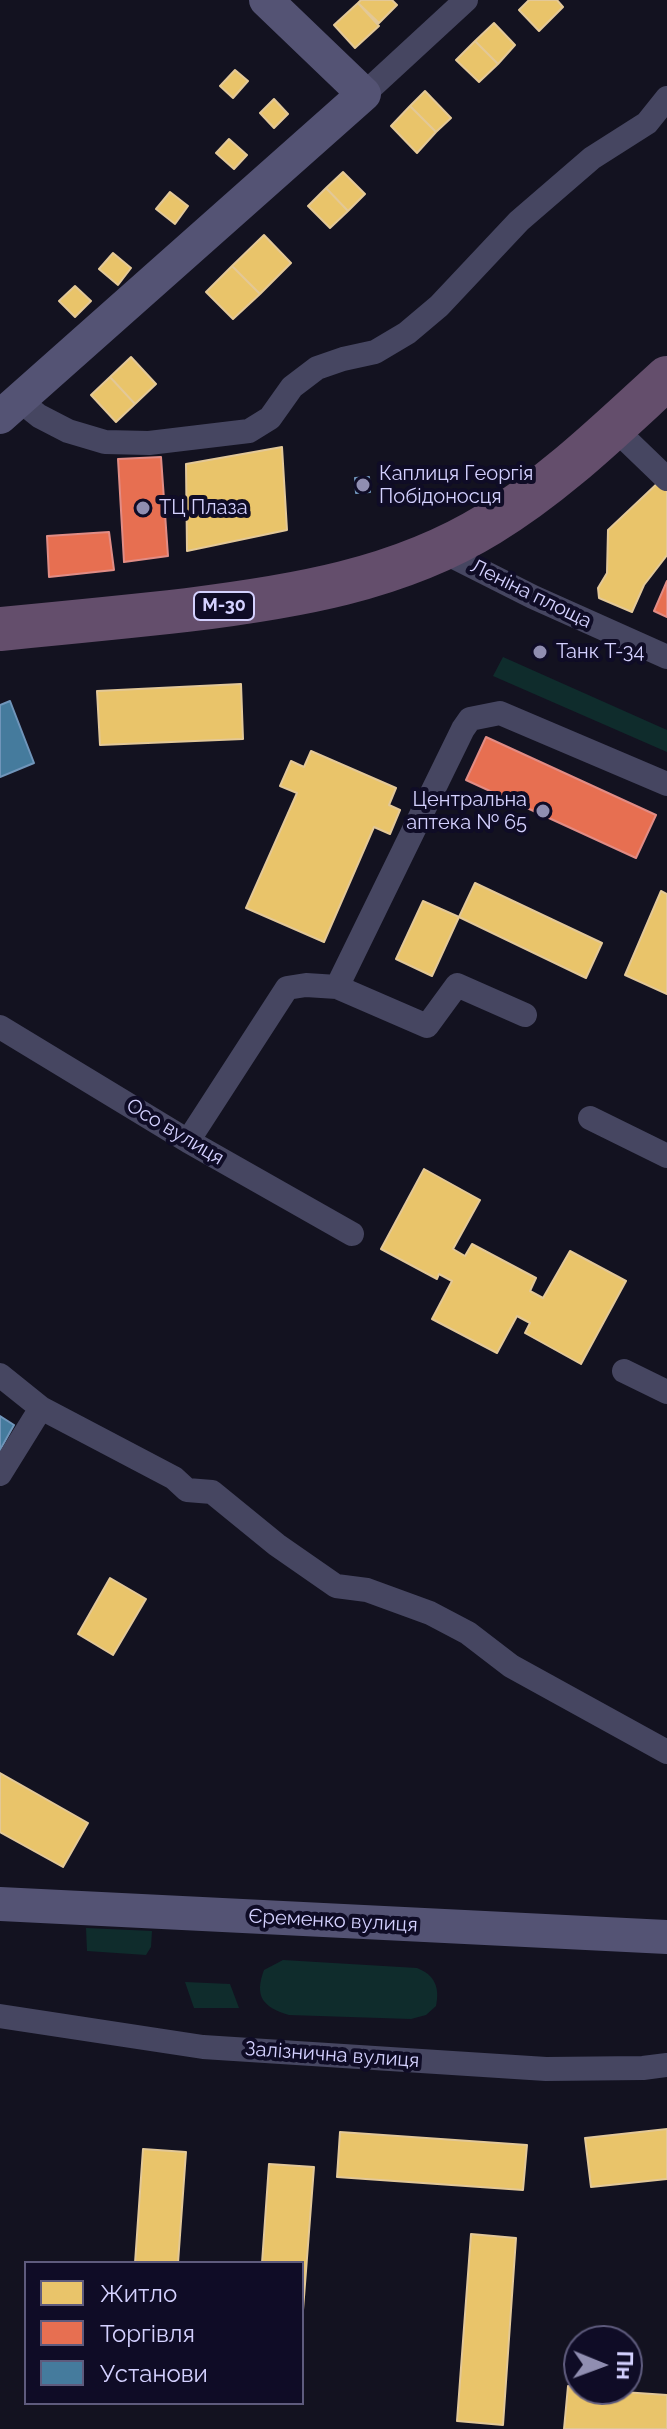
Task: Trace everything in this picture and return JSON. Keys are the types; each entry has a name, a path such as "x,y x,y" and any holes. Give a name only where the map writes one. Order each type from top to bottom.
{"highway":[{"name":"М-30","path":"0,629 271,600 365,579 440,550 488,525 545,485 667,378"}],"street":[{"path":"266,0 364,94"},
{"path":"10,409 466,0"},
{"path":"10,409 39,416 68,431 105,442 149,443 249,431 270,418 292,387 317,368 375,352 407,333 439,306 519,221 592,158 647,123 667,98"},
{"path":"613,427 667,479"},
{"name":"Леніна площа","path":"440,550 533,597 667,657"},
{"path":"337,987 470,719 500,713 667,784"},
{"path":"188,1141 287,988 306,985 337,987 427,1026 457,985 525,1015"},
{"name":"Осо вулиця","path":"0,1027 188,1141 352,1234"},
{"path":"590,1118 667,1156"},
{"path":"624,1371 667,1392"},
{"path":"0,1375 41,1408 174,1478 187,1490 212,1492 277,1545 336,1586 367,1590 430,1613 468,1633 511,1666 667,1752"},
{"path":"0,1474 41,1408"},
{"name":"Єременко вулиця","path":"0,1904 667,1937"},
{"name":"Залізнична вулиця","path":"0,2016 203,2047 546,2069 667,2065"}],"green space":[{"path":"503,657 667,730 667,752 493,676"},
{"path":"86,1928 152,1931 151,1947 146,1955 87,1951"},
{"path":"283,1960 417,1968 428,1974 435,1983 436,2006 426,2015 411,2019 289,2015 267,2004 260,1987 264,1970"},
{"path":"185,1982 230,1984 239,2008 194,2008"}],"building: Житло":[{"path":"361,0 392,0 397,5 379,23 358,3"},
{"path":"529,0 557,0 563,7 539,31 519,10"},
{"path":"358,3 379,26 355,48 334,25"},
{"path":"494,23 515,45 498,64 475,41"},
{"path":"475,41 498,64 479,82 456,60"},
{"path":"235,70 248,81 233,98 220,86"},
{"path":"425,91 451,118 436,132 410,106"},
{"path":"274,99 288,114 274,128 260,113"},
{"path":"410,106 436,132 417,153 391,126"},
{"path":"229,139 247,155 234,169 216,153"},
{"path":"343,172 365,194 348,211 326,188"},
{"path":"326,188 348,211 330,228 308,206"},
{"path":"170,192 188,206 175,224 156,209"},
{"path":"264,235 291,263 260,294 232,266"},
{"path":"113,253 131,268 118,285 99,269"},
{"path":"232,266 260,294 233,319 206,292"},
{"path":"75,286 91,301 75,317 59,301"},
{"path":"131,357 156,384 135,404 110,377"},
{"path":"110,377 135,404 116,422 91,395"},
{"path":"282,447 287,530 187,551 186,464"},
{"path":"662,479 667,484 667,555 644,585 632,612 599,598 598,588 607,573 608,530"},
{"path":"241,684 243,739 100,745 97,691"},
{"path":"311,751 396,788 389,805 400,810 390,834 374,827 324,942 246,908 297,793 280,786 291,761 304,767"},
{"path":"475,883 602,943 586,978 459,917"},
{"path":"661,891 667,894 667,994 625,975"},
{"path":"423,901 459,917 432,976 396,959"},
{"path":"424,1169 480,1200 453,1249 465,1256 472,1244 536,1278 530,1291 543,1298 570,1251 626,1281 581,1364 525,1333 530,1323 517,1316 497,1353 432,1319 452,1281 439,1274 437,1279 381,1249"},
{"path":"110,1578 146,1599 113,1655 78,1634"},
{"path":"0,1773 88,1823 63,1867 0,1832"},
{"path":"667,2129 667,2179 591,2187 585,2138"},
{"path":"340,2132 527,2145 523,2190 337,2177"},
{"path":"143,2149 186,2152 178,2261 135,2261"},
{"path":"269,2164 314,2167 304,2297 304,2261 262,2261"},
{"path":"471,2234 516,2238 503,2425 457,2421"},
{"path":"643,2393 667,2395 667,2429 564,2429 566,2405 643,2405"}],"building: Торгівля":[{"name":"ТЦ Плаза","path":"161,457 168,556 124,562 118,459"},
{"path":"109,532 114,570 49,577 47,536"},
{"path":"667,581 667,617 654,611"},
{"path":"486,737 656,815 636,858 466,780"}],"building: Установи":[{"name":"Каплиця Георгія Побідоносця","path":"369,477 370,492 356,493 355,478"},
{"path":"10,701 34,763 0,777 0,705"},
{"path":"0,1416 14,1425 0,1450"}],"place":[{"name":"Каплиця Георгія Побідоносця","path":"363,485"},
{"name":"ТЦ Плаза","path":"143,508"},
{"name":"Танк Т-34","path":"540,652"},
{"name":"Центральна аптека № 65","path":"543,811"}]}
